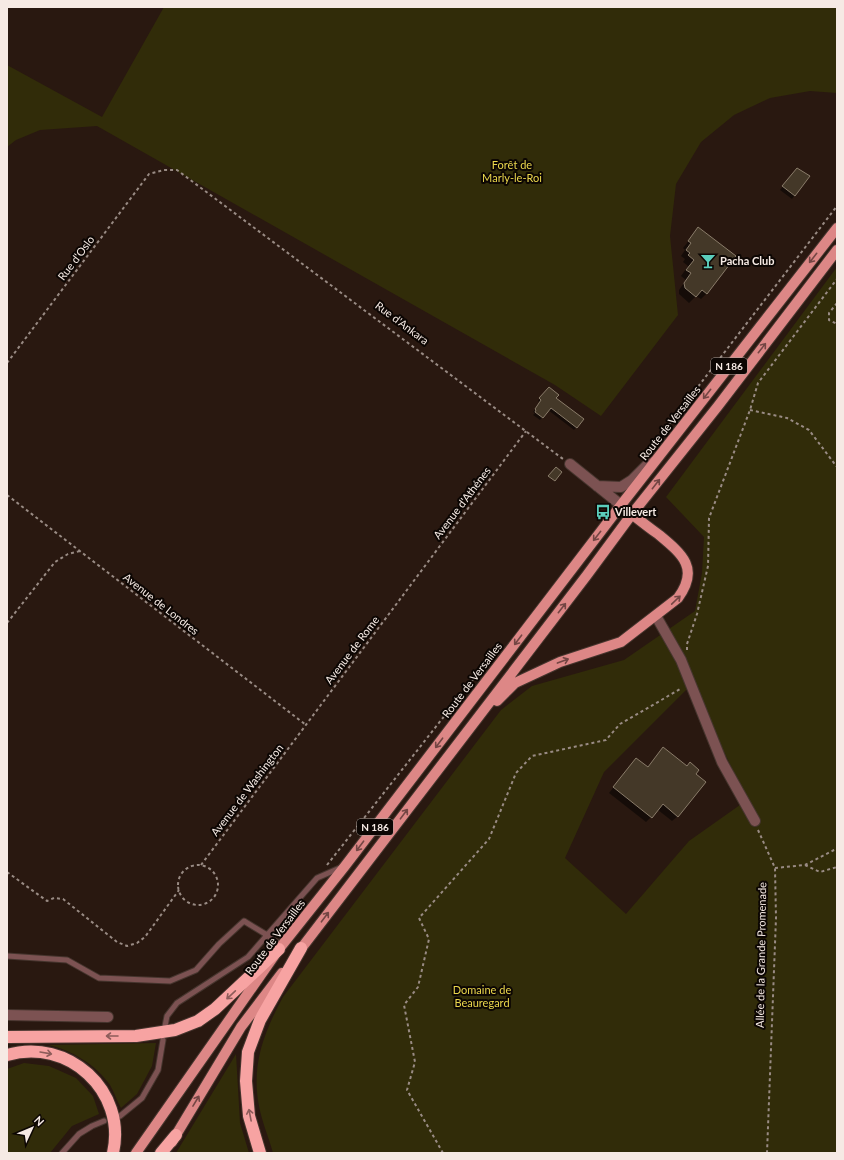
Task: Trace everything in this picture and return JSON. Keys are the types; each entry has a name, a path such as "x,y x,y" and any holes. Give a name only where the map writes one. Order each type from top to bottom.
{"highway":[{"path":"7,1037 136,1036 175,1030 198,1021 216,1009 280,947"},
{"path":"260,1153 249,1116 246,1081 248,1052 260,1020 301,948"},
{"path":"7,1055 28,1052 55,1055 75,1064 90,1076 104,1092 112,1110 115,1130 113,1153"},
{"name":"N 186","path":"161,1153 176,1135"}],"main road":[{"name":"Route de Versailles","path":"136,1153 280,947 837,228"},
{"name":"N 186","path":"167,1153 176,1135 241,1027 475,722 632,514 718,406 837,250"},
{"path":"475,722 515,683 560,662 621,642 678,598 685,589 688,577 686,564 678,551 621,506"}],"street":[{"path":"597,486 622,486 632,480 664,450"},
{"path":"570,464 621,506"},
{"path":"656,616 681,660 722,762 754,821"},
{"path":"7,1015 108,1017"}],"lane":[{"path":"164,1026 167,1016 177,1003 248,957 317,878 344,866"},
{"path":"7,956 67,960 99,978 170,981 196,970 219,944 244,921 267,935 280,947"},
{"path":"120,1116 142,1098 158,1070 163,1040"},
{"path":"62,1153 79,1134 104,1121"}],"path":[{"name":"Rue d'Oslo","path":"7,363 149,174 164,170"},
{"name":"Rue d'Ankara","path":"164,170 177,170 570,464"},
{"path":"644,458 837,206"},
{"path":"681,660 687,656 687,644 697,614 708,566 709,518 750,410 758,383 837,279"},
{"path":"837,302 829,313 829,320 836,322 837,324"},
{"path":"750,410 787,418 810,430 837,467"},
{"name":"Avenue d'Athénes","path":"411,585 526,431"},
{"name":"Avenue de Londres","path":"7,495 306,725"},
{"path":"7,624 55,562 68,554 80,551"},
{"name":"Avenue de Rome","path":"306,725 411,585"},
{"path":"317,878 493,655"},
{"path":"443,1153 407,1090 415,1062 404,1005 418,987 429,939 419,918 489,839 516,773 532,756 606,740 620,724 690,683"},
{"name":"Avenue de Washington","path":"201,865 306,725"},
{"name":"Allée de la Grande Promenade","path":"754,821 775,868 776,918 767,1153"},
{"path":"775,868 805,865 837,849"},
{"path":"194,865 207,867 216,876 218,883 215,895 210,900 199,905 186,901 178,890 179,877 188,867 194,865"},
{"path":"805,865 820,872 837,867"},
{"path":"7,872 47,901 54,898 63,899 117,942 127,946 137,943 145,937 178,890"}],"green space":[{"name":"Forêt de Marly-le-Roi","path":"164,7 837,7 837,93 810,91 770,98 734,115 701,142 676,184 670,236 678,315 601,416 555,385 97,126 40,130 16,140 7,147 7,65 102,117"},
{"name":"Domaine de Beauregard","path":"837,267 837,1153 273,1153 259,1106 257,1077 261,1049 276,1010 283,997 501,710 532,686 624,660 695,611 702,573 704,537 666,497","holes":["692,684 747,800 689,841 626,914 565,858 604,772"]},
{"path":"156,1043 152,1066 137,1094 121,1108 110,1085 98,1071 83,1059 57,1047 48,1045"},
{"path":"236,1054 240,1123 249,1153 176,1153"},
{"path":"24,1063 49,1066 76,1078 93,1096 99,1114 72,1126 50,1153 7,1153 7,1069"}],"building":[{"path":"797,168 810,176 795,196 782,186"},
{"path":"698,227 736,256 707,294 702,290 696,297 685,288 684,283 691,273 686,270 694,260 688,255 690,253 686,250 691,243 688,241"},
{"path":"549,387 559,395 556,398 584,419 577,428 551,408 543,418 535,412 535,409 541,400 539,398"},
{"path":"556,467 562,472 555,481 548,476"},
{"path":"663,747 687,766 690,762 699,770 696,774 706,782 678,817 663,804 652,818 613,787 636,758 648,767"}],"place":[{"name":"Pacha Club","path":"708,261"},
{"name":"Villevert","path":"603,512"}]}
